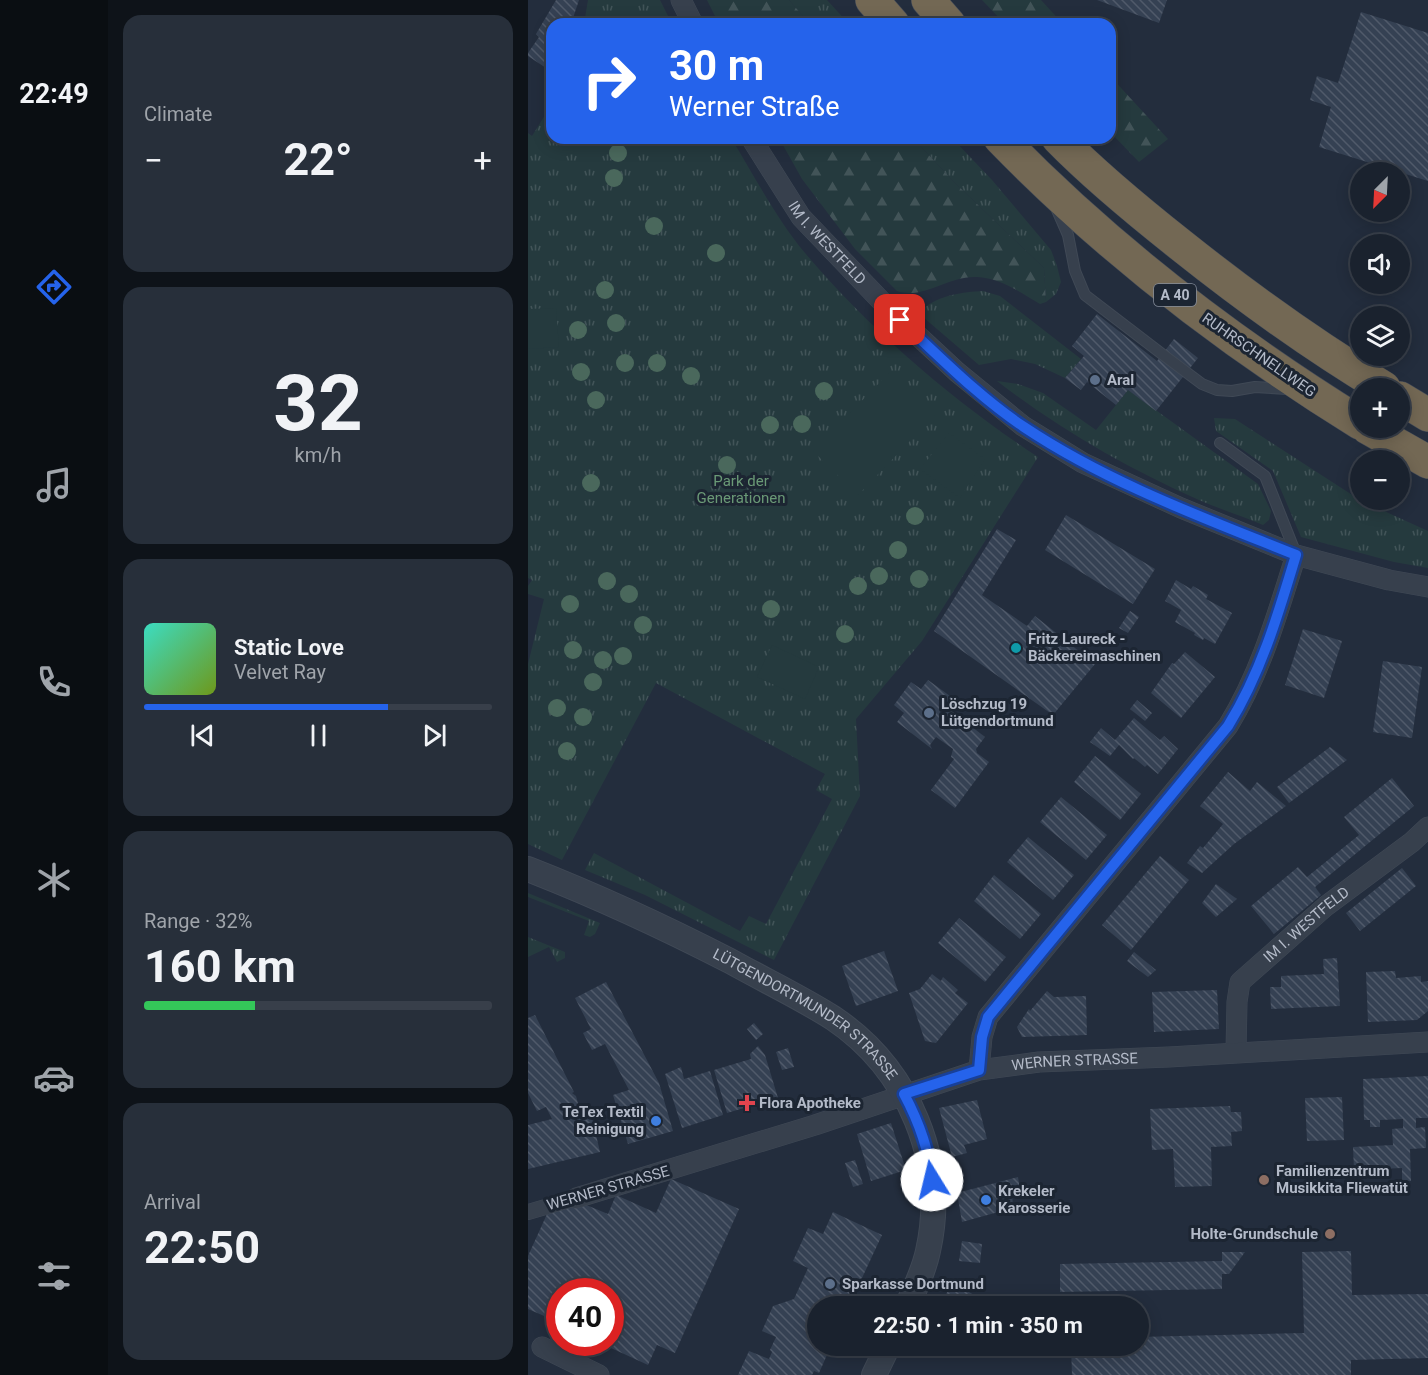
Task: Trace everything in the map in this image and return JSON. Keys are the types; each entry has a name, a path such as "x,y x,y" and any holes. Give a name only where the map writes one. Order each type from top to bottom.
{"highway":[{"path":"872,0 888,18"},
{"path":"928,0 944,18"},
{"name":"A 40","path":"1064,144 1138,212 1222,278 1368,378"},
{"name":"RUHRSCHNELLWEG","path":"1009,147 1096,230 1153,278 1246,348 1350,417"},
{"path":"1410,404 1428,415"},
{"name":"RUHRSCHNELLWEG","path":"1386,438 1428,462"}],"street":[{"path":"681,0 690,18"},
{"name":"IM I. WESTFELD","path":"755,144 801,218 886,306 957,372 1023,426 1083,463 1181,508 1296,555 1389,580 1428,587"},
{"path":"979,1070 982,1037 988,1017 1228,726 1246,698 1266,650 1296,555"},
{"name":"IM I. WESTFELD","path":"1236,1052 1237,1002 1240,982 1326,906 1412,842 1428,827"},
{"name":"LÜTGENDORTMUNDER STRASSE","path":"528,868 617,905 690,940 824,1013 853,1034 890,1071 916,1116 925,1141 933,1196 932,1226 927,1253 911,1296"},
{"name":"WERNER STRASSE","path":"528,1212 815,1125 979,1070 1039,1062 1428,1042"},
{"path":"535,1345 598,1375"},
{"path":"874,1375 883,1356"}],"lane":[{"path":"1009,147 1050,197 1061,218 1085,295 1202,384 1218,390 1232,391 1255,387 1289,390 1308,395 1350,418"},
{"path":"1220,443 1265,476 1296,555"}],"green space":[{"path":"588,0 660,0 669,18 585,18"},
{"path":"707,0 789,0 805,18 716,18"},
{"path":"789,0 827,0 844,18 805,18"},
{"path":"982,0 1041,0 1058,18 999,18"},
{"path":"1116,83 1168,139 1139,162 1116,138"},
{"name":"Park der Generationen","path":"546,114 546,144 735,144 794,240 857,310 944,388 1038,457 922,641 856,719 860,796 774,960 645,895 585,870 594,853 740,931 749,916 766,924 832,799 816,790 825,774 656,683 562,860 528,844 528,664 544,599 528,594 528,586 532,580 528,578 528,133 532,136"},
{"path":"782,144 919,144 953,181 1044,268 1046,302 1040,304 1002,283 977,277 967,277 917,292 897,291 855,249 802,179"},
{"path":"919,144 958,144 992,180 1051,250 1061,282 1056,294 1046,302 1044,268 953,181"},
{"path":"983,291 1000,296 1081,359 1065,378 1035,364 1011,359 979,365 923,317 924,308 937,300 960,293"},
{"path":"556,308 559,347 528,349 528,309"},
{"path":"890,372 935,415 858,495 813,451"},
{"path":"997,381 1018,384 1043,393 1096,430 1128,390 1258,484 1271,511 1269,520 1263,525 1199,500 1146,475 1069,431"},
{"path":"1214,418 1235,419 1350,494 1350,510 1382,510 1428,531 1428,568 1394,562 1301,537 1273,471 1216,431"},
{"path":"949,433 985,459 960,498 920,469"},
{"path":"772,645 819,667 805,699 757,677"},
{"path":"528,893 600,923 595,934 590,937 584,935 589,921 528,897"},
{"path":"528,937 565,952 565,958 557,962 549,947 528,957"}],"building":[{"path":"556,0 579,0 573,18 546,18 546,68 528,56 539,37 536,34"},
{"path":"1097,0 1167,0 1159,23"},
{"path":"1361,12 1428,33 1428,181 1410,175 1410,162 1367,162 1319,147 1331,107 1310,100 1317,76 1338,83"},
{"path":"1097,314 1157,361 1174,339 1198,358 1156,411 1128,390 1116,405 1087,382 1081,390 1065,378 1084,356 1072,346"},
{"path":"1066,515 1155,569 1133,604 1045,550"},
{"name":"Fritz Laureck - Bäckereimaschinen","path":"997,529 1016,540 982,595 1027,626 1035,616 1095,664 1053,715 934,631"},
{"path":"1176,580 1191,589 1193,586 1208,595 1206,599 1232,613 1215,644 1204,638 1203,640 1175,622 1181,610 1165,601"},
{"path":"1130,611 1139,617 1128,633 1119,628"},
{"path":"1303,629 1342,641 1324,698 1285,685"},
{"path":"1185,652 1215,677 1181,718 1151,693 1172,663 1174,664"},
{"path":"1383,661 1422,667 1412,738 1373,732"},
{"path":"928,680 961,704 954,713 985,737 976,749 977,753 989,762 955,808 931,790 954,759 951,757 953,749 936,737 930,745 932,749 897,722 904,713 894,705 911,682 921,689"},
{"path":"1137,700 1152,713 1145,721 1130,709"},
{"path":"1134,718 1160,740 1164,736 1178,749 1158,774 1147,765 1145,767 1133,759 1119,745 1110,756 1090,742 1101,728 1115,740"},
{"path":"1330,747 1347,760 1289,803 1277,787"},
{"path":"1095,756 1141,794 1120,820 1074,782"},
{"path":"1228,772 1250,791 1257,782 1286,806 1234,844 1202,873 1187,863 1200,846 1203,848 1223,824 1200,806"},
{"path":"1392,778 1414,806 1315,887 1321,895 1274,934 1251,906 1298,867 1307,877 1359,835 1344,817"},
{"path":"1061,797 1107,835 1086,860 1040,822"},
{"path":"1028,837 1074,875 1053,900 1007,862"},
{"path":"1160,856 1189,880 1131,950 1102,925"},
{"path":"1402,868 1416,886 1360,931 1346,913"},
{"path":"994,875 1041,914 1020,939 974,901"},
{"path":"1216,884 1237,899 1216,917 1202,903"},
{"path":"959,918 1006,957 985,982 938,943"},
{"path":"884,951 898,991 856,1006 842,966"},
{"path":"1134,952 1156,970 1148,977 1127,961"},
{"path":"1337,958 1340,1006 1271,1009 1270,987 1281,987 1281,976 1324,974 1323,959"},
{"path":"1395,971 1396,978 1421,976 1421,982 1428,981 1428,1011 1417,1020 1368,1022 1366,972"},
{"path":"932,974 941,981 943,977 958,990 955,993 968,1003 936,1043 925,1041 909,993 920,989"},
{"path":"606,982 659,1083 673,1131 628,1144 613,1095 629,1090 605,1044 592,1050 583,1033 591,1029 575,998"},
{"path":"1217,990 1219,1029 1154,1032 1152,992"},
{"path":"1047,991 1054,997 1086,996 1087,1035 1022,1037 1017,1027 1029,1009 1030,1011"},
{"path":"535,1015 574,1092 572,1093 576,1096 579,1107 589,1105 600,1152 528,1169 528,1125 552,1119 546,1107 537,1111 528,1093 528,1018"},
{"path":"754,1023 763,1034 756,1040 747,1029"},
{"path":"758,1046 765,1055 778,1098 727,1113 714,1070 751,1059 750,1054"},
{"path":"788,1048 794,1067 782,1070 776,1052"},
{"path":"681,1067 684,1079 710,1071 723,1115 682,1128 665,1074"},
{"path":"1428,1076 1428,1118 1416,1118 1416,1128 1425,1127 1426,1148 1410,1149 1411,1181 1402,1181 1402,1168 1354,1170 1353,1147 1393,1145 1392,1129 1403,1128 1403,1119 1380,1120 1380,1127 1370,1127 1370,1120 1364,1120 1363,1079"},
{"path":"1342,1097 1344,1140 1307,1141 1305,1098"},
{"path":"977,1100 987,1139 964,1145 967,1153 952,1157 939,1108"},
{"path":"1230,1106 1231,1112 1241,1112 1242,1131 1231,1132 1232,1146 1211,1147 1212,1186 1175,1187 1173,1149 1152,1150 1150,1109"},
{"path":"891,1123 906,1170 871,1181 857,1134"},
{"path":"855,1160 863,1184 853,1187 845,1163"},
{"name":"Krekeler Karosserie","path":"1018,1177 1020,1189 1012,1191 1013,1208 962,1222 957,1193"},
{"path":"671,1179 739,1209 675,1353 657,1345 648,1365 624,1354 624,1278 546,1278 546,1317 528,1309 528,1256 547,1214 579,1202 608,1214 616,1195 656,1213"},
{"name":"Sparkasse Dortmund","path":"833,1212 882,1235 854,1296 807,1296 807,1356 827,1356 819,1373 814,1371 812,1375 738,1375 749,1351 769,1359 776,1337 762,1331 773,1306 794,1299 808,1268 793,1261 808,1228 823,1234"},
{"path":"962,1241 982,1244 980,1263 959,1261"},
{"path":"1351,1251 1352,1295 1428,1294 1428,1358 1351,1360 1351,1375 1072,1375 1071,1356 1149,1356 1149,1337 1304,1333 1302,1252"},
{"path":"1222,1252 1245,1252 1229,1274 1222,1274 1222,1289 1060,1292 1060,1264 1222,1261"},
{"path":"952,1283 976,1296 945,1296"}],"place":[{"name":"Aral","path":"1095,380"},
{"name":"Fritz Laureck - Bäckereimaschinen","path":"1016,648"},
{"name":"Löschzug 19 Lütgendortmund","path":"929,713"},
{"name":"Flora Apotheke","path":"747,1103"},
{"name":"TeTex Textil Reinigung","path":"656,1121"},
{"name":"Familienzentrum Musikkita Fliewatüt","path":"1264,1180"},
{"name":"Krekeler Karosserie","path":"986,1200"},
{"name":"Holte-Grundschule","path":"1330,1234"},
{"name":"Sparkasse Dortmund","path":"830,1284"}],"route":[{"path":"900,320 957,372 1023,426 1083,463 1181,508 1296,555 1266,650 1246,698 1228,726 988,1017 982,1037 979,1070 904,1094 916,1116 925,1141 932,1180"}]}
